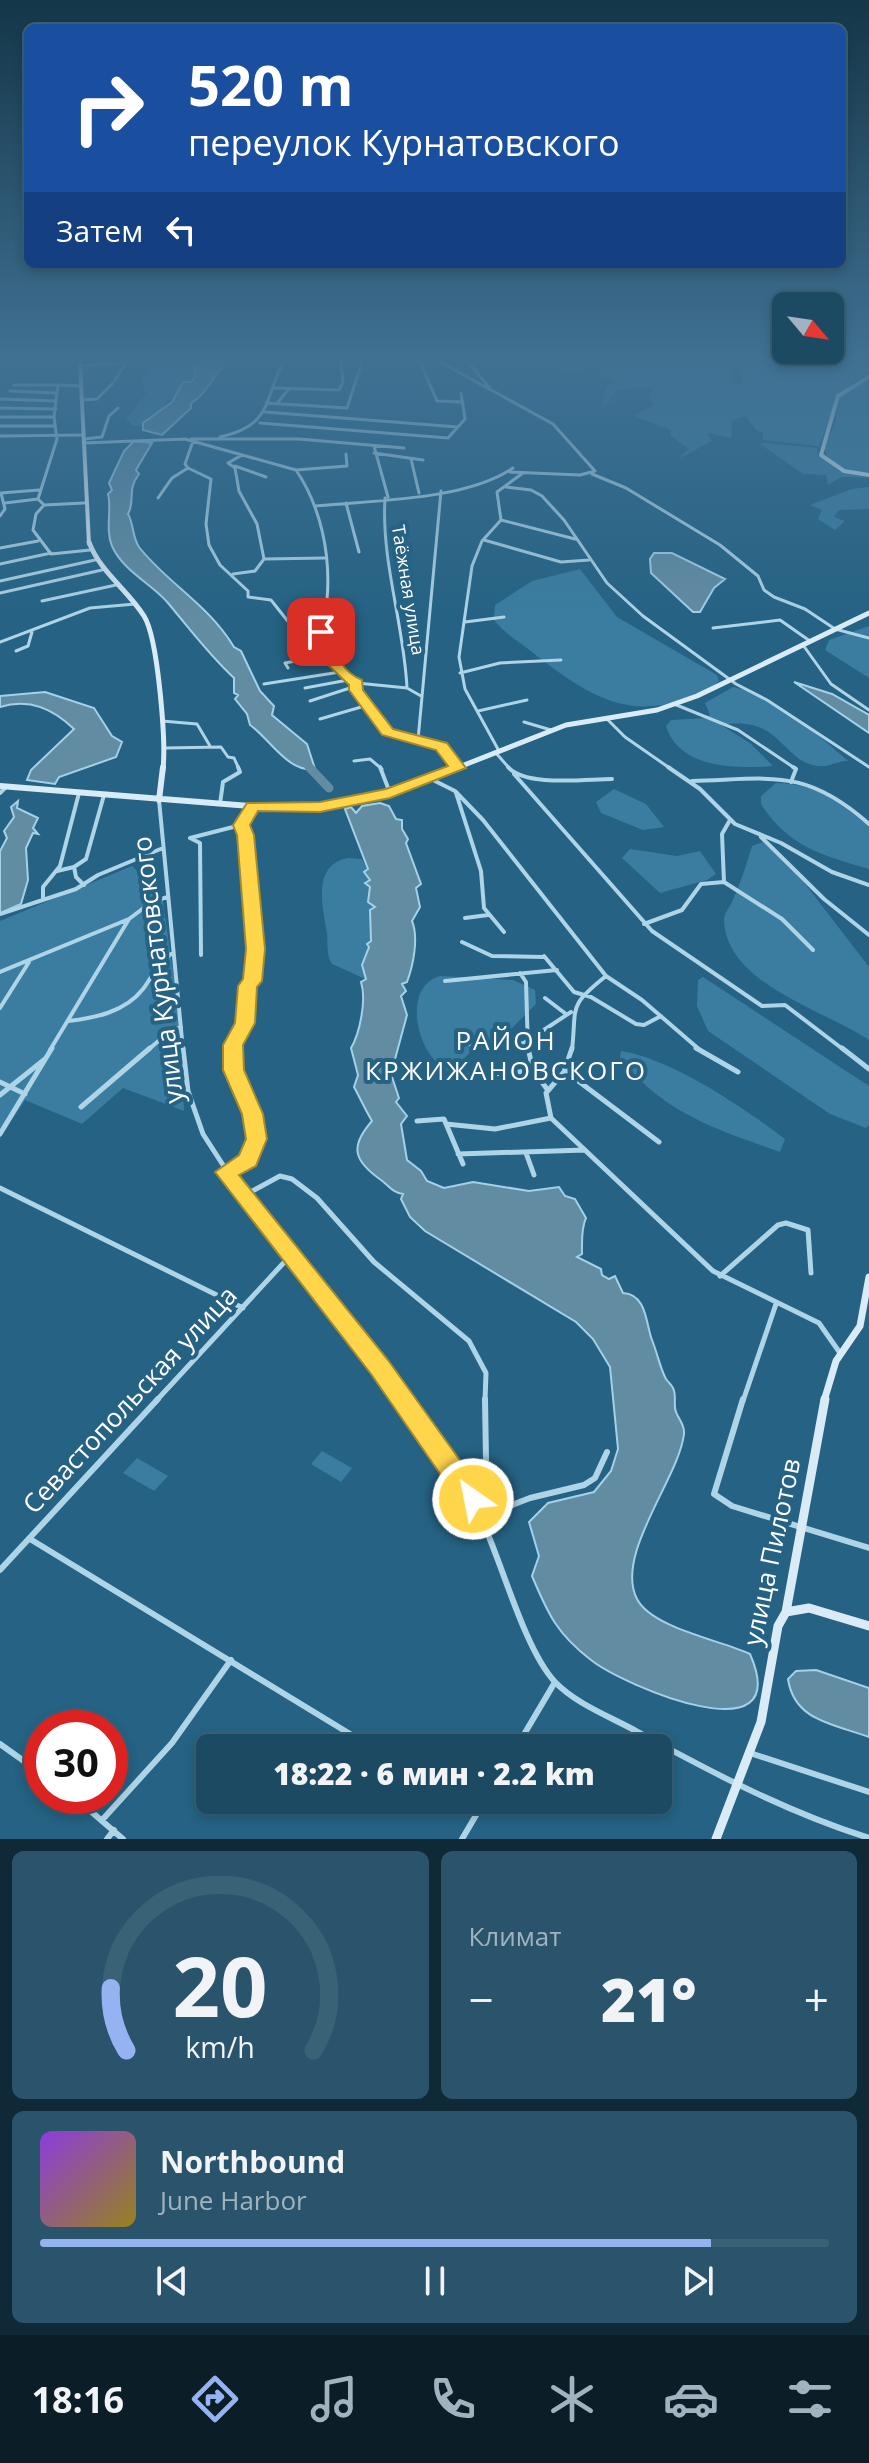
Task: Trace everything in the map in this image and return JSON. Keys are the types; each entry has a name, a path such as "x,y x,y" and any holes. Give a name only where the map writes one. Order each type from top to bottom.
{"street":[{"path":"38,499 53,448"},
{"path":"84,448 84,503 90,550 102,570 135,604 150,627 165,748 159,800"},
{"path":"191,448 185,464 211,479 206,498 206,533 221,566 248,591 247,596 271,600 294,629 321,632"},
{"path":"219,448 296,470 347,466 346,454"},
{"name":"Таёжная улица","path":"374,448 386,497 383,530 405,642 407,688"},
{"path":"575,448 593,468 592,474"},
{"path":"820,448 821,455 837,468 869,475"},
{"path":"374,453 423,460"},
{"path":"243,454 228,463 266,477"},
{"path":"411,459 419,493"},
{"path":"233,466 239,491 257,524 264,559 255,571 233,574"},
{"path":"158,498 172,478 188,468"},
{"path":"296,470 315,506 325,558 327,594 321,632 327,655 340,672 356,684 407,688 421,696"},
{"path":"315,506 473,486 512,470 523,473 592,474 633,492 720,545 758,576 764,590 824,619 835,629 869,638"},
{"path":"523,473 497,496 502,507 501,520 479,546 469,572 465,622 456,652 460,673 497,751 644,924 762,1006 785,1005 869,1069"},
{"path":"506,487 532,490 547,500 578,539 600,577 639,613 732,680 869,767"},
{"path":"0,516 5,503 1,493 39,490"},
{"path":"418,741 438,552 441,491"},
{"path":"5,503 38,499"},
{"path":"38,499 44,505"},
{"path":"84,503 44,505 36,514 33,530 38,541 57,556 90,550"},
{"path":"346,503 359,552"},
{"path":"501,520 578,539"},
{"path":"0,548 38,541"},
{"path":"486,541 569,564 589,560"},
{"path":"0,564 51,553"},
{"path":"264,559 325,558"},
{"path":"0,581 95,560"},
{"path":"0,593 102,570"},
{"path":"42,601 116,585"},
{"path":"0,642 90,608 135,604"},
{"path":"0,793 3,786 307,809 390,793 433,780 551,730 674,704 732,680 869,613"},
{"path":"465,622 504,617"},
{"path":"713,628 780,620 810,641"},
{"path":"16,651 28,646 32,632"},
{"path":"803,645 810,660 842,698 869,710"},
{"path":"288,668 285,663 327,655"},
{"path":"460,673 500,663 561,660"},
{"path":"264,684 340,672"},
{"path":"305,688 348,680"},
{"path":"310,701 356,684"},
{"path":"356,684 388,732 445,749 458,768"},
{"path":"478,711 527,700"},
{"path":"674,704 710,716 766,747 796,769 791,782"},
{"path":"320,719 368,705"},
{"path":"606,718 625,737 690,781 730,820 789,846 832,872 869,885"},
{"path":"162,721 197,724 210,746"},
{"path":"524,722 551,730"},
{"path":"165,748 223,748 228,757 239,763 240,772 235,778 223,782 220,804"},
{"path":"354,761 370,759 382,768 390,793"},
{"path":"514,774 536,779 612,779"},
{"path":"433,780 455,791 474,811 539,887 606,976 661,1016 696,1048 738,1072"},
{"path":"690,781 791,782 819,788 869,824"},
{"path":"455,791 481,871 488,915 504,932"},
{"path":"43,899 43,887 57,871 79,793"},
{"path":"57,871 74,867 86,859 104,795"},
{"name":"улица Курнатовского","path":"159,800 171,954 191,1103 203,1134 243,1196 380,1367 462,1481 481,1517 526,1629 555,1682 586,1704 738,1786 808,1819 869,1838"},
{"path":"201,955 200,843 190,838 241,825 253,806"},
{"path":"461,813 474,811"},
{"path":"730,820 722,834 724,882 732,890 773,912 805,939 813,950"},
{"path":"226,1172 248,1160 256,1139 253,1114 233,1070 233,1045 245,1023 247,986 252,981 255,949 245,835 241,825"},
{"path":"759,835 824,899 869,935"},
{"path":"0,914 84,885 98,875 163,848"},
{"path":"74,867 76,877 84,885"},
{"path":"644,924 682,910 701,884 724,882"},
{"path":"0,972 129,919 153,901 168,897"},
{"path":"465,918 488,915"},
{"path":"0,1134 129,919"},
{"path":"462,942 492,956 539,954 557,970 574,992 582,993 640,1025 661,1016"},
{"path":"68,1021 92,1019 115,1010 138,994 162,958 171,954"},
{"path":"0,1008 30,960"},
{"path":"445,981 557,970"},
{"path":"520,973 526,982 532,1071 547,1089"},
{"path":"463,1044 528,1041 569,1013 582,993 606,976"},
{"path":"545,998 569,1013"},
{"path":"569,1013 571,1049 565,1071 547,1089 546,1104 551,1118 720,1276 819,1323 840,1353"},
{"path":"81,1107 171,1030 181,1027"},
{"path":"0,1095 47,1056"},
{"path":"466,1076 532,1071"},
{"path":"565,1071 659,1142"},
{"path":"0,1082 25,1094"},
{"path":"417,1121 440,1117 463,1164"},
{"path":"446,1124 495,1129 551,1118"},
{"path":"458,1154 585,1150"},
{"path":"526,1153 534,1175"},
{"path":"243,1196 280,1176 301,1184 375,1263 441,1314 477,1354 486,1373 484,1425 489,1459 484,1469 462,1481"},
{"path":"0,1188 243,1308"},
{"path":"720,1276 778,1225 786,1223 808,1230 811,1273"},
{"name":"Севастопольская улица","path":"0,1570 289,1257"},
{"name":"улица Пилотов","path":"716,1839 738,1786 765,1705 778,1626 786,1612 825,1398 840,1353 857,1334 865,1315 869,1277"},
{"path":"776,1304 714,1485 714,1494 720,1501 869,1548"},
{"path":"481,1517 530,1498 584,1485 595,1478 607,1452"},
{"path":"29,1539 350,1734"},
{"path":"786,1612 809,1608 869,1626"},
{"path":"103,1819 172,1745 206,1701 231,1660"},
{"path":"524,1734 555,1682"},
{"path":"0,1744 24,1761"},
{"path":"750,1753 869,1792"},
{"path":"96,1814 123,1839"},
{"path":"462,1839 476,1814"},
{"path":"107,1839 114,1830"}],"shaded area":[{"path":"127,448 149,448 136,470 139,474 133,485 128,514 139,547 241,651 260,691 274,706 272,715 307,744 315,769 305,769 288,761 250,725 247,714 235,699 238,695 234,693 234,678 161,596 117,555 109,533 108,494 112,490 109,483"},
{"path":"687,448 699,448 678,459"},
{"path":"765,448 817,448 818,455 839,471 869,478 841,477 828,485 826,475 803,474"},
{"path":"824,448 869,448 869,473 848,470 835,464"},
{"path":"869,487 869,509 839,510 834,517 845,521 835,530 818,519 822,510 810,505 852,489"},
{"path":"654,553 672,553 725,579 714,588 700,612 693,612 651,573 650,559"},
{"path":"580,569 617,617 717,675 719,681 697,694 659,705 619,703 601,697 566,677 494,620 495,605 532,581"},
{"path":"869,626 869,678 825,650 829,640"},
{"path":"794,682 832,694 869,715 869,733"},
{"path":"733,687 778,706 848,761 821,766 805,762 768,732 757,726 741,724 721,725 750,743 773,766 727,766 696,758 683,751 666,726 671,720 707,718 710,715 705,703"},
{"path":"45,692 94,708 112,736 122,742 116,757 59,777 55,784 27,780 31,770 74,729 40,707 21,704 0,707 0,696"},
{"path":"776,783 816,790 869,826 869,869 821,854 782,830 761,804 761,796"},
{"path":"614,789 646,804 664,827 643,830 601,813 596,802"},
{"path":"18,801 17,808 38,818 33,828 38,834 33,833 26,848 28,880 21,904 0,913 0,851 7,838 4,831 14,817 11,807"},
{"path":"380,803 389,806 396,819 402,820 402,829 408,839 406,843 421,884 416,888 420,907 412,921 415,935 413,960 407,982 402,984 406,991 401,996 407,1015 391,1074 399,1098 396,1102 407,1116 401,1124 407,1160 421,1171 427,1181 444,1188 473,1182 529,1191 559,1187 565,1196 575,1199 586,1218 582,1254 577,1257 601,1269 602,1275 609,1279 615,1276 623,1293 631,1295 641,1304 662,1370 674,1391 675,1409 684,1431 680,1452 640,1539 632,1581 637,1599 645,1609 671,1625 750,1654 758,1685 749,1703 729,1709 700,1706 636,1685 591,1660 555,1622 532,1576 539,1556 529,1522 548,1503 594,1492 611,1471 618,1449 610,1367 593,1339 576,1322 425,1231 410,1217 401,1199 403,1194 391,1189 360,1160 360,1139 372,1121 354,1087 358,1075 351,1048 361,1017 361,982 366,979 362,965 369,947 367,944 371,941 370,910 375,907 368,902 370,887 365,883 370,880 364,872 368,869 345,809 351,807 356,813 362,806"},
{"path":"763,842 790,864 869,967 869,1040 780,993 741,962 729,942 725,916 752,846"},
{"path":"630,849 677,856 700,851 716,874 707,880 660,893 622,858"},
{"path":"348,858 362,859 377,890 365,979 332,964 328,953 322,900 324,878 336,862"},
{"path":"132,866 162,895 181,1028 184,1111 123,1088 82,1124 25,1100 0,1138 0,921"},
{"path":"440,976 513,980 535,990 536,1004 500,1040 480,1042 451,1072 439,1065 429,1053 418,1024 420,994 428,983"},
{"path":"703,977 869,1086 869,1125 866,1128 830,1114 708,1031 697,1006 698,980"},
{"path":"621,1051 662,1064 728,1099 785,1139 780,1152 712,1127 672,1106 636,1076 620,1057"},
{"path":"322,1451 352,1468 341,1482 311,1464"},
{"path":"137,1458 168,1476 154,1491 123,1473"},
{"path":"816,1670 869,1688 869,1737 818,1719 798,1704 788,1679 796,1671"}],"waterway":[{"path":"304,762 309,767"},
{"path":"309,767 329,788"}],"district":[{"name":"РАЙОН КРЖИЖАНОВСКОГО","path":"506,1056"}],"route":[{"path":"321,632 329,658 348,680 357,683 356,690 388,732 442,747 458,768 433,780 390,793 320,807 287,809 253,806 241,825 245,835 255,965 252,981 247,986 245,1023 233,1045 233,1070 253,1114 256,1139 248,1160 226,1172 289,1257 380,1367 473,1499"}]}
